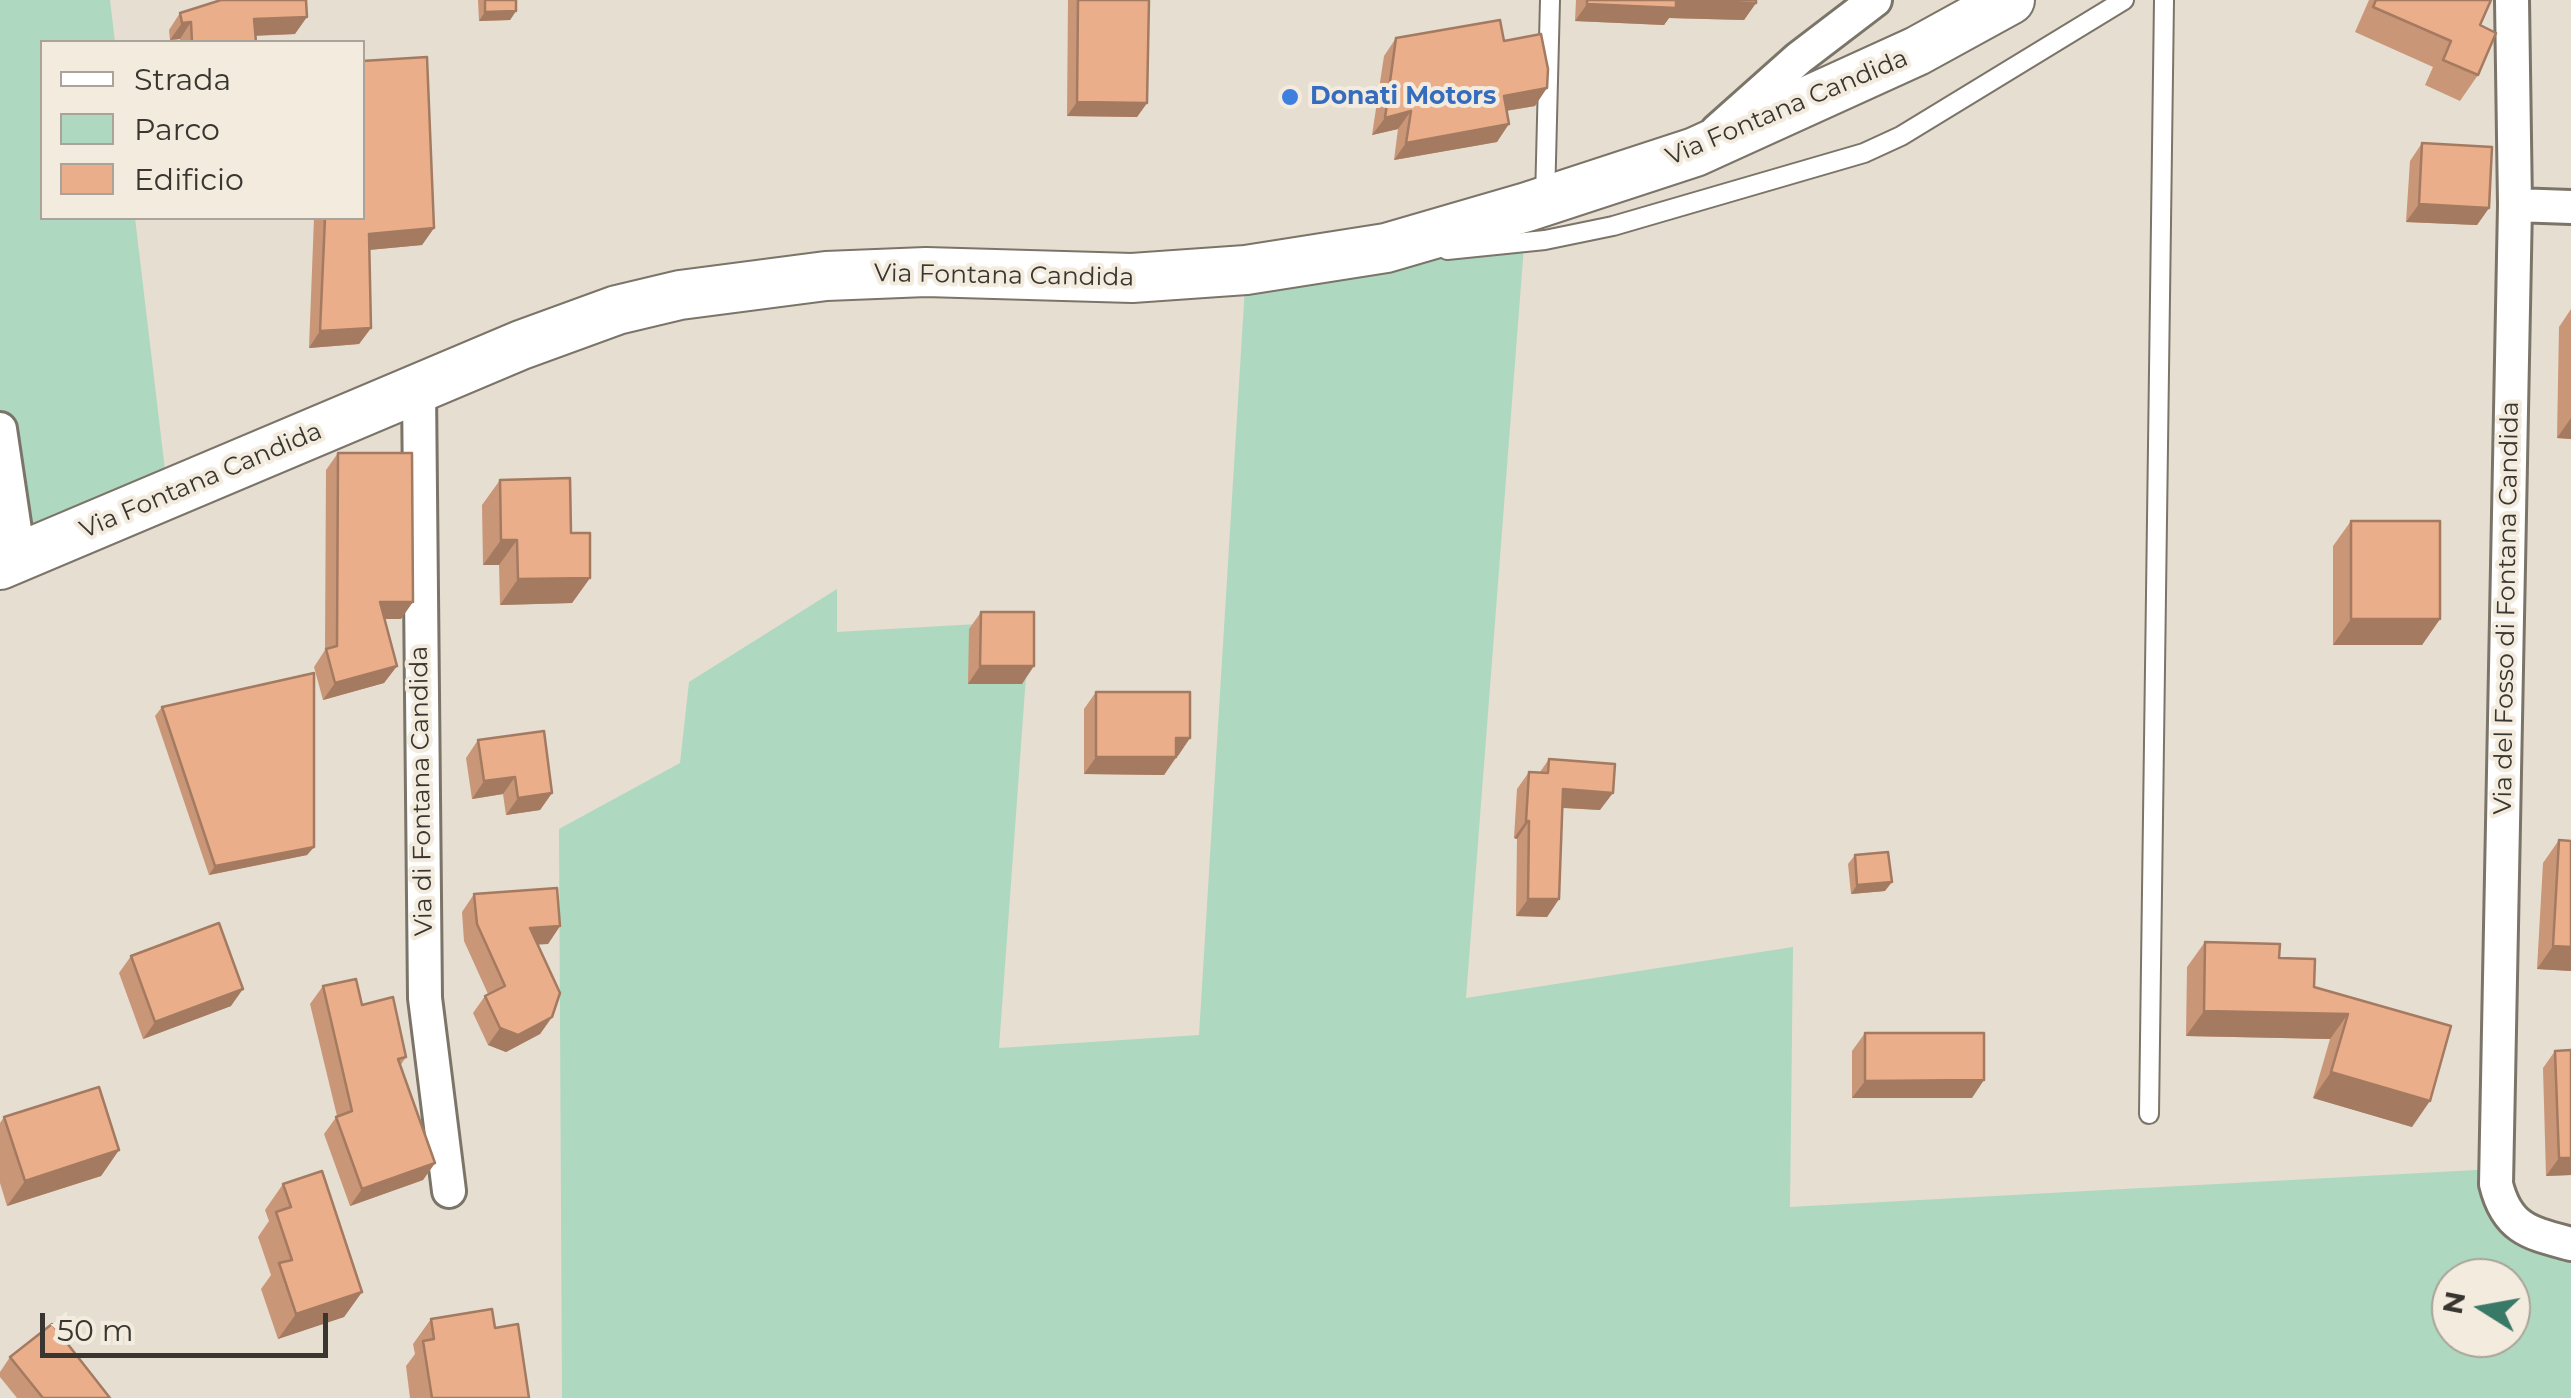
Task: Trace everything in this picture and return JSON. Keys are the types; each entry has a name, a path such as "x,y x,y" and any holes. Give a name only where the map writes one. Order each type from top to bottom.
{"main road":[{"name":"Via Fontana Candida","path":"9,561 545,335 618,310 680,295 844,275 926,272 1145,278 1262,268 1386,248 1695,152 1918,51 2010,0"}],"street":[{"path":"1695,152 1774,79 1874,0"},
{"name":"Via del Fosso di Fontana Candida","path":"2512,0 2515,205 2495,1169 2507,1214 2530,1232 2571,1244"},
{"path":"2515,205 2571,207"},
{"name":"Via di Fontana Candida","path":"419,390 425,998 449,1192"},
{"path":"0,429 9,561"}],"lane":[{"path":"1545,201 1550,0"},
{"path":"1386,248 1456,250 1579,234 1853,157 1901,136 2124,0"},
{"path":"2148,1114 2164,0"}],"green space":[{"path":"0,0 110,0 115,40 40,40 40,220 135,220 168,495 0,565"},
{"path":"1527,207 1466,998 1793,947 1790,1207 2495,1169 2498,1194 2571,1244 2571,1398 562,1398 559,829 680,763 689,682 837,589 837,632 1030,621 999,1048 1199,1035 1246,270"}],"building":[{"path":"221,0 306,0 307,17 254,19 256,40 192,40 191,22 182,23 180,13"},
{"path":"485,0 516,0 516,11 485,12"},
{"path":"1078,0 1149,0 1147,103 1077,102"},
{"path":"1587,0 1756,0 1756,3 1676,1 1676,8 1587,4"},
{"path":"2376,0 2491,0 2480,25 2496,33 2478,75 2443,60 2451,41 2373,7"},
{"path":"1500,20 1504,41 1541,34 1548,69 1547,88 1504,96 1509,124 1406,143 1411,111 1385,118 1396,38"},
{"path":"427,57 434,228 369,234 371,328 320,331 325,220 365,220 365,61"},
{"path":"2422,143 2492,147 2489,208 2419,204"},
{"path":"338,453 412,453 413,602 380,602 397,666 335,683 326,649 337,646"},
{"path":"570,478 571,533 590,533 590,578 518,579 517,540 501,540 500,480"},
{"path":"2351,521 2440,521 2440,619 2351,619"},
{"path":"981,612 1034,612 1034,666 980,666"},
{"path":"314,673 314,847 215,866 162,707"},
{"path":"1096,692 1190,692 1190,738 1176,738 1176,757 1096,757"},
{"path":"544,731 552,793 518,798 515,777 484,781 478,740"},
{"path":"1549,759 1615,764 1613,793 1563,789 1559,899 1528,899 1529,772 1548,773"},
{"path":"2559,840 2571,841 2571,947 2553,946"},
{"path":"1888,852 1892,882 1857,885 1855,855"},
{"path":"557,888 560,926 530,928 560,993 552,1017 518,1035 500,1028 485,996 505,986 477,924 474,894"},
{"path":"219,923 243,989 155,1022 131,956"},
{"path":"2205,942 2280,944 2279,958 2315,959 2314,987 2451,1026 2430,1101 2331,1072 2348,1014 2204,1011"},
{"path":"356,979 362,1005 393,997 406,1057 398,1059 435,1163 362,1189 336,1117 352,1111 323,986"},
{"path":"1865,1033 1984,1033 1984,1080 1865,1081"},
{"path":"2571,1050 2571,1158 2559,1158 2555,1051"},
{"path":"99,1087 119,1150 25,1181 4,1117"},
{"path":"322,1171 362,1292 296,1314 279,1263 292,1260 276,1212 291,1207 283,1184"},
{"path":"492,1309 495,1328 518,1324 529,1398 432,1398 423,1341 434,1339 431,1319"},
{"path":"52,1324 110,1398 43,1398 10,1357"}],"place":[{"name":"Donati Motors","path":"1290,97"}]}
